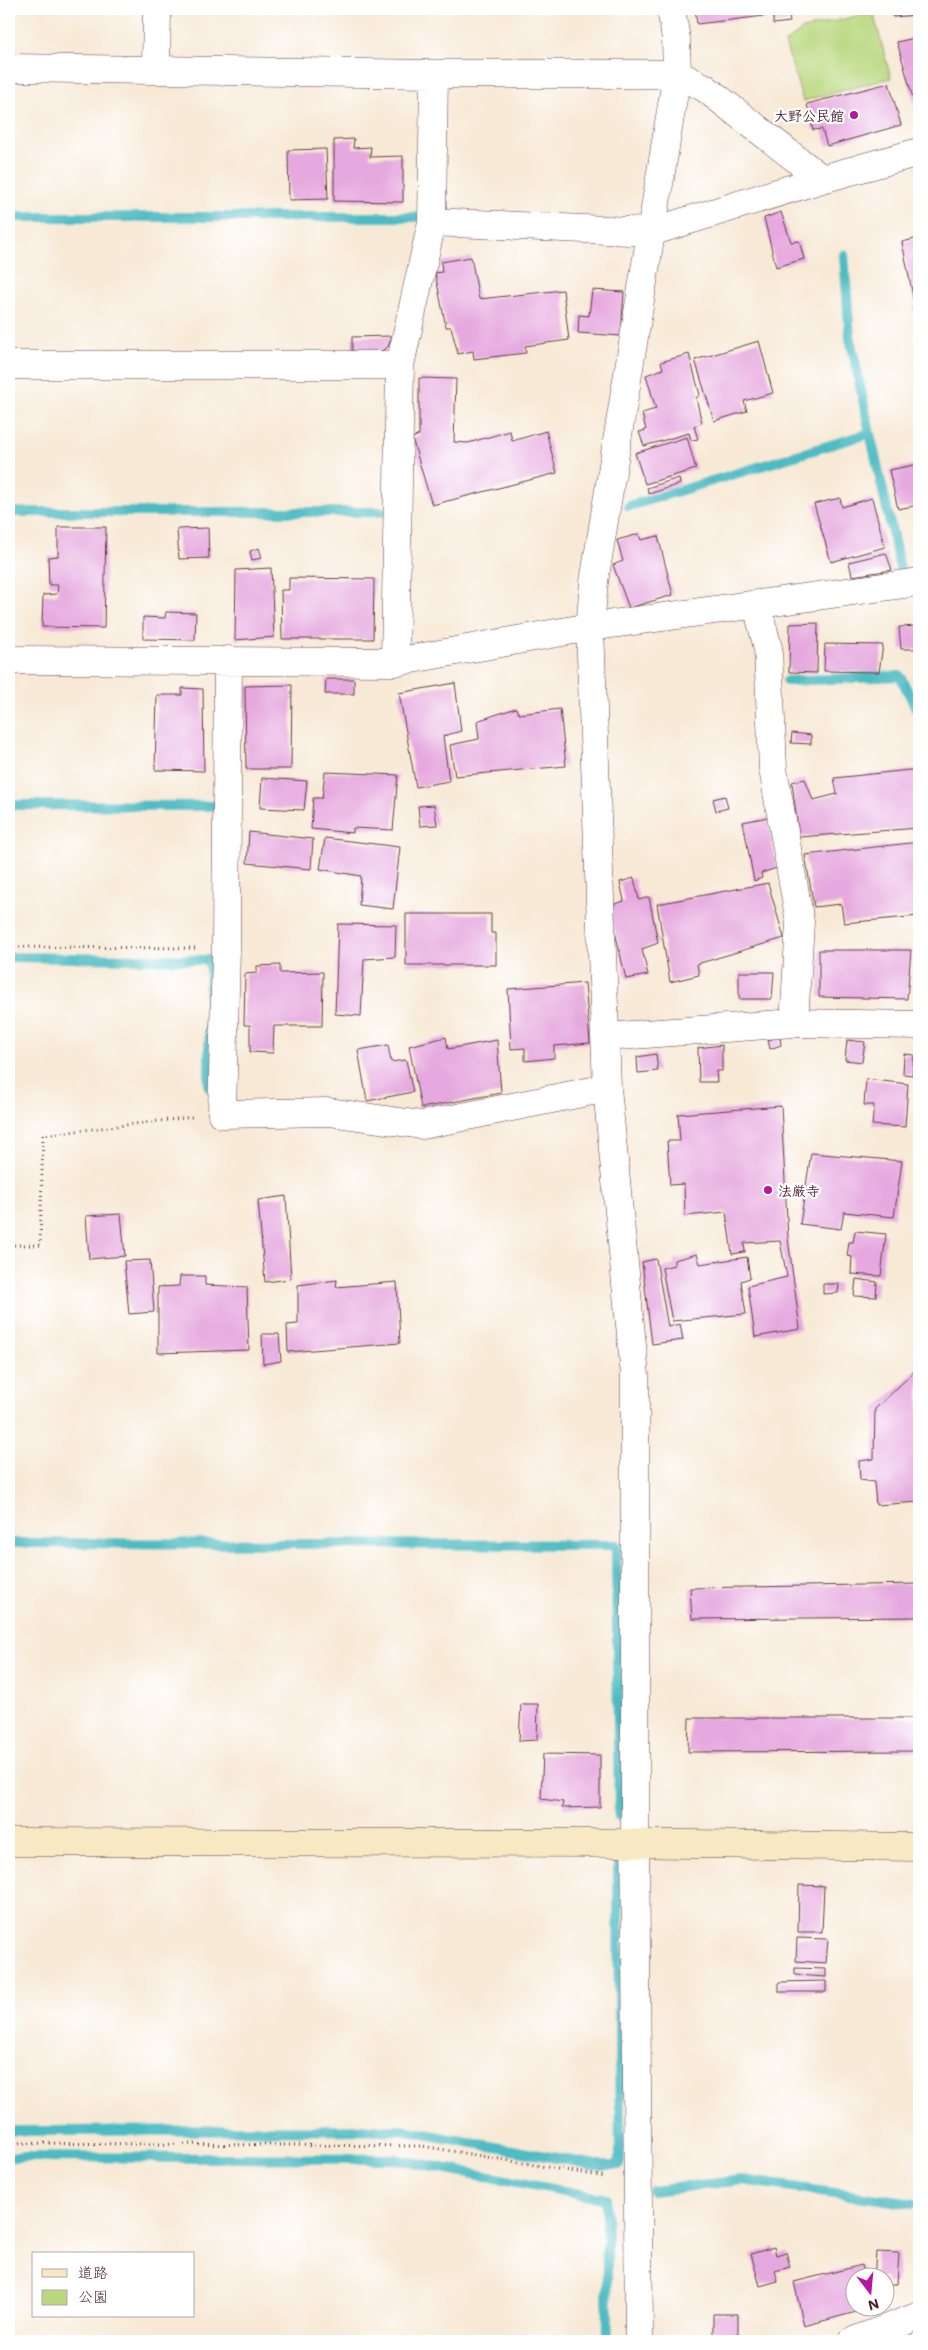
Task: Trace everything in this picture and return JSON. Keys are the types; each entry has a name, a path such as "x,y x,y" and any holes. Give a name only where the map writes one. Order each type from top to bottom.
{"street":[{"path":"156,69 157,9"},
{"path":"639,2341 635,1376 607,1088 590,627 594,582 677,74 676,39 671,9"},
{"path":"9,68 434,74 677,74 705,88 822,179"},
{"path":"395,662 400,365 432,222 434,74"},
{"path":"432,222 651,232 822,179 919,152"},
{"path":"9,365 400,365"},
{"path":"9,660 395,662 590,627 757,606 919,582"},
{"path":"757,606 768,648 774,769 800,922 794,1023"},
{"path":"228,660 226,948 222,1114 329,1112 422,1125 607,1088"},
{"path":"605,1037 794,1023 919,1025"},
{"path":"9,1842 919,1847"},
{"path":"853,2341 889,2334 919,2316"}],"path":[{"path":"9,947 226,948"},
{"path":"9,1246 40,1246 43,1134 222,1114"},
{"path":"9,2143 422,2146 603,2178 638,2170"}],"green space":[{"path":"873,12 891,78 803,101 785,43 803,29"}],"building":[{"path":"695,9 788,9 790,22 773,24 773,15 697,24"},
{"path":"893,9 918,9 918,15 893,17"},
{"path":"919,37 919,119 897,42"},
{"name":"大野公民館","path":"889,83 901,125 827,146 822,129 813,130 807,104"},
{"path":"354,139 353,148 371,147 370,157 403,156 403,202 334,201 334,140"},
{"path":"326,149 328,199 289,200 288,150"},
{"path":"781,212 791,242 799,241 804,259 776,267 764,218"},
{"path":"919,238 919,300 914,301 902,242"},
{"path":"471,257 479,299 563,290 569,340 525,346 526,353 474,359 473,351 458,354 451,327 446,327 435,273 442,272 441,262"},
{"path":"592,290 624,292 621,336 578,333 579,315 589,316"},
{"path":"919,305 919,332 913,307"},
{"path":"392,336 388,347 378,353 352,355 352,337"},
{"path":"759,341 773,393 744,401 747,411 714,421 695,360"},
{"path":"689,354 700,395 696,398 702,423 694,426 698,439 691,440 689,433 644,446 639,432 646,430 642,413 656,409 646,375 663,369 661,362"},
{"path":"419,378 456,379 454,442 468,443 510,431 512,441 546,431 557,473 432,505 412,438 419,435"},
{"path":"687,437 696,469 645,484 635,453"},
{"path":"919,464 919,505 898,509 889,470"},
{"path":"679,478 680,484 649,494 647,488"},
{"path":"840,498 842,507 872,498 885,547 831,562 814,504"},
{"path":"58,527 106,527 104,628 42,627 43,595 57,594 58,585 49,585 48,557 58,556"},
{"path":"208,528 209,558 179,559 177,529"},
{"path":"639,534 641,540 658,536 673,595 629,608 613,565 623,561 617,540"},
{"path":"259,548 262,558 252,560 250,551"},
{"path":"886,553 892,570 852,576 849,562"},
{"path":"271,568 274,637 235,640 236,570"},
{"path":"289,578 374,579 373,639 282,639 281,590 289,590"},
{"path":"166,612 196,613 195,640 143,639 143,617 165,618"},
{"path":"818,623 817,673 789,672 790,624"},
{"path":"919,626 919,649 901,649 899,627"},
{"path":"825,644 883,645 879,672 824,671"},
{"path":"326,679 354,679 354,694 325,694"},
{"path":"455,683 461,731 443,736 449,781 416,787 399,693"},
{"path":"292,685 291,769 246,769 245,686"},
{"path":"182,688 203,689 204,771 155,770 157,695 182,695"},
{"path":"516,708 519,714 560,709 566,766 455,776 450,745 479,739 477,721"},
{"path":"792,733 811,735 811,744 791,743"},
{"path":"919,769 919,828 799,837 792,782 805,779 813,800 837,794 834,778"},
{"path":"325,772 398,775 393,830 353,828 353,833 311,829 313,798 322,798"},
{"path":"262,778 307,781 304,810 260,808"},
{"path":"725,796 728,808 716,811 713,799"},
{"path":"434,805 437,825 420,826 418,806"},
{"path":"768,817 777,868 761,873 762,878 754,881 743,822"},
{"path":"249,832 313,839 311,869 247,863"},
{"path":"325,838 400,847 393,909 359,905 361,876 320,869"},
{"path":"919,842 919,916 844,923 841,904 814,907 805,855"},
{"path":"634,878 639,900 649,897 658,943 642,949 648,975 626,979 609,906 624,901 620,882"},
{"path":"768,883 784,938 697,964 699,975 670,982 657,904"},
{"path":"406,914 491,914 491,933 496,933 496,965 406,965"},
{"path":"338,924 396,925 395,957 364,959 361,1016 335,1014"},
{"path":"819,950 911,950 907,999 819,997"},
{"path":"280,965 280,973 323,972 322,1026 274,1026 273,1053 250,1052 250,1025 244,1025 245,974 257,973 257,966"},
{"path":"739,972 774,972 772,999 739,999"},
{"path":"585,983 590,1043 554,1046 554,1058 525,1061 525,1048 511,1049 508,989"},
{"path":"446,1037 448,1049 497,1040 501,1093 421,1108 409,1046"},
{"path":"780,1037 781,1045 770,1049 768,1040"},
{"path":"847,1040 865,1042 862,1062 845,1060"},
{"path":"388,1045 391,1062 406,1060 413,1092 367,1101 358,1050"},
{"path":"722,1045 722,1071 716,1071 717,1082 699,1082 698,1048"},
{"path":"656,1054 658,1071 638,1073 637,1057"},
{"path":"904,1054 914,1055 912,1075 903,1074"},
{"path":"866,1079 908,1084 905,1127 872,1125 874,1105 864,1105"},
{"path":"781,1106 788,1238 800,1329 755,1337 748,1286 787,1277 780,1241 744,1243 745,1252 732,1254 726,1212 685,1216 684,1184 670,1185 667,1141 680,1141 678,1114"},
{"path":"811,1153 902,1161 894,1217 844,1212 841,1229 800,1224"},
{"path":"286,1196 291,1279 265,1282 258,1200"},
{"path":"121,1214 125,1256 89,1259 86,1216"},
{"path":"855,1231 886,1234 881,1276 851,1274 852,1257 847,1256 849,1242 853,1242"},
{"path":"697,1254 700,1264 747,1257 750,1278 741,1281 746,1314 672,1321 662,1268 674,1265 674,1260"},
{"path":"656,1259 668,1327 680,1324 683,1340 652,1344 642,1262"},
{"path":"150,1260 154,1312 129,1314 124,1261"},
{"path":"180,1276 205,1276 205,1285 247,1287 249,1350 158,1353 158,1287 179,1286"},
{"path":"856,1279 877,1282 876,1297 854,1296"},
{"path":"337,1280 336,1287 397,1282 400,1343 288,1352 287,1325 298,1324 298,1285"},
{"path":"823,1284 839,1284 838,1293 823,1294"},
{"path":"262,1334 279,1334 281,1361 263,1364"},
{"path":"919,1367 919,1502 876,1505 874,1482 860,1480 859,1461 874,1459 875,1409"},
{"path":"919,1584 919,1617 692,1619 690,1588"},
{"path":"521,1704 538,1704 537,1740 519,1741"},
{"path":"689,1718 919,1718 919,1751 688,1752"},
{"path":"543,1754 600,1755 600,1807 562,1808 563,1802 541,1799"},
{"path":"799,1885 824,1886 822,1932 798,1932"},
{"path":"797,1938 828,1939 826,1963 796,1961"},
{"path":"795,1968 826,1969 826,1977 795,1975"},
{"path":"826,1981 826,1992 779,1992 779,1982"},
{"path":"774,2247 776,2255 786,2252 790,2267 775,2271 778,2281 760,2286 751,2254"},
{"path":"876,2252 899,2253 897,2284 896,2268 875,2268"},
{"path":"862,2265 863,2268 850,2268"},
{"path":"846,2269 846,2315 804,2326 794,2282"},
{"path":"713,2314 738,2314 738,2341 713,2341"}],"waterway":[{"path":"9,217 415,217"},
{"path":"844,255 850,338 870,433"},
{"path":"629,506 870,433 901,572"},
{"path":"9,512 387,512"},
{"path":"787,681 900,676 919,714"},
{"path":"9,805 214,806"},
{"path":"9,957 210,960 209,1087"},
{"path":"9,1543 616,1545 619,1816"},
{"path":"9,2131 402,2130 595,2165 620,2165 618,1866"},
{"path":"9,2157 395,2159 606,2199 608,2341"},
{"path":"652,2191 742,2180 914,2204"}],"place":[{"name":"大野公民館","path":"854,115"},
{"name":"法厳寺","path":"768,1190"}]}
